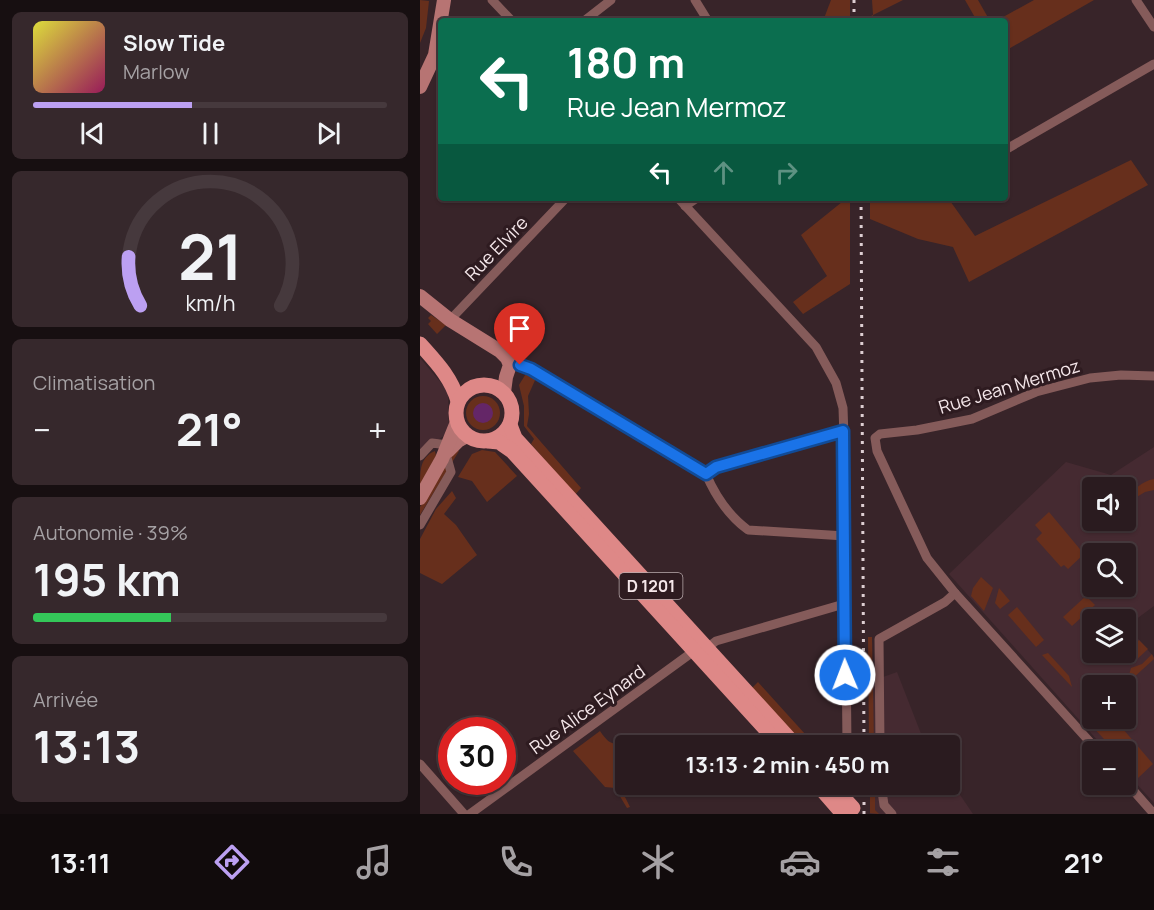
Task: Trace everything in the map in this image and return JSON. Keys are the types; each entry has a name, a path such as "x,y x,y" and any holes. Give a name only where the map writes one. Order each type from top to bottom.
{"main road":[{"path":"420,344 451,382 458,401"},
{"path":"439,365 473,386"},
{"path":"504,380 512,408 510,425 501,435 488,441 452,442 458,401 467,389 504,380"},
{"name":"D 1201","path":"510,425 516,438 772,735"},
{"name":"D 1201","path":"488,441 499,442 512,451 785,735"},
{"path":"830,795 848,811"},
{"path":"838,795 848,811"}],"street":[{"path":"441,18 444,0"},
{"path":"492,0 509,18"},
{"path":"588,18 611,0"},
{"path":"695,0 706,18"},
{"path":"1136,0 1154,27"},
{"path":"420,87 435,55 438,37"},
{"path":"1008,148 1154,64"},
{"name":"Rue Elvire","path":"450,320 563,201"},
{"path":"682,202 816,347 836,383 843,408 847,735"},
{"path":"420,296 450,320 500,351 507,358 504,380"},
{"path":"504,380 520,365 531,369 706,474 716,495 748,530 844,536"},
{"name":"Rue Jean Mermoz","path":"955,593 927,558 877,451 875,438 880,434 917,430 972,418 1036,392 1090,378 1121,375 1154,376"},
{"path":"706,474 716,467 843,431"},
{"path":"420,456 432,443 452,442"},
{"path":"420,525 451,472 452,442"},
{"path":"420,498 452,442"},
{"path":"880,735 879,639 945,602 955,593 1089,741"},
{"name":"Rue Alice Eynard","path":"470,814 700,649 716,641 844,604"},
{"path":"420,764 464,814"},
{"path":"1136,794 1154,814"},
{"path":"882,795 884,804 892,814"}],"shaded area":[{"path":"420,0 429,1 426,28 420,43"},
{"path":"831,0 850,0 850,18 824,18"},
{"path":"872,0 903,0 873,15"},
{"path":"965,0 978,0 988,18 975,18"},
{"path":"1034,0 1094,0 1008,49 1008,18 1001,18"},
{"path":"1131,160 1148,185 969,282 953,247 918,239 870,219 870,201 950,201 975,236"},
{"path":"843,201 850,201 850,284 803,314 793,302 827,276 801,235"},
{"path":"431,315 446,325 437,334 428,324 431,321 428,318"},
{"path":"420,358 448,391 449,432 420,453"},
{"path":"527,372 536,378 528,396 527,426 581,488 575,495 531,444 534,439 524,426 524,406 519,385"},
{"path":"483,396 495,401 500,413 495,425 483,430 471,425 466,413 471,401"},
{"path":"483,403 490,406 493,413 490,420 483,423 476,420 473,413 476,406"},
{"path":"1154,447 1154,606 1136,619 1136,609 1082,609 1082,663 1136,663 1136,636 1154,657 1154,803 1136,783 1136,741 1098,741 1087,729 1136,729 1136,675 1082,675 1082,723 949,574 1066,462 1111,475"},
{"path":"455,448 459,451 420,515 420,507"},
{"path":"482,450 495,452 517,476 487,502 472,481 458,477 472,454"},
{"path":"435,451 436,456 420,485 424,461"},
{"path":"1154,479 1154,490 1136,497 1136,488"},
{"path":"452,491 456,498 444,514 456,525 477,555 442,584 420,573 420,539 436,509"},
{"path":"1049,512 1082,552 1082,556 1068,569 1064,565 1061,567 1036,539 1042,533 1035,525"},
{"path":"981,577 993,588 984,611 971,596 973,588"},
{"path":"999,588 1010,601 1000,609 995,603"},
{"path":"1085,597 1095,605 1091,609 1082,609 1082,617 1072,626 1063,617"},
{"path":"1017,607 1044,640 1036,647 1008,615"},
{"path":"868,637 872,637 874,735 869,735"},
{"path":"1139,640 1148,649 1136,660 1136,643"},
{"path":"1048,653 1069,676 1072,687 1042,655"},
{"path":"1152,654 1154,659 1136,675 1129,675 1131,668 1142,664"},
{"path":"897,672 922,735 871,735 872,681"},
{"path":"758,682 806,735 794,735 751,689"},
{"path":"1095,729 1123,729 1133,741 1106,741"},
{"path":"600,731 609,742 615,744 615,788 605,787 573,751"},
{"path":"1136,744 1153,764 1138,778 1136,776"},
{"path":"619,795 624,795 630,807 627,808"},
{"path":"870,795 875,795 875,810 879,814 870,813"},
{"path":"871,795 960,795 973,814 870,814"}],"railway":[{"path":"854,0 854,18"},
{"path":"861,201 864,735"},
{"path":"864,795 864,814"}],"route":[{"path":"520,365 531,369 706,474 716,467 843,431 845,675"}]}
